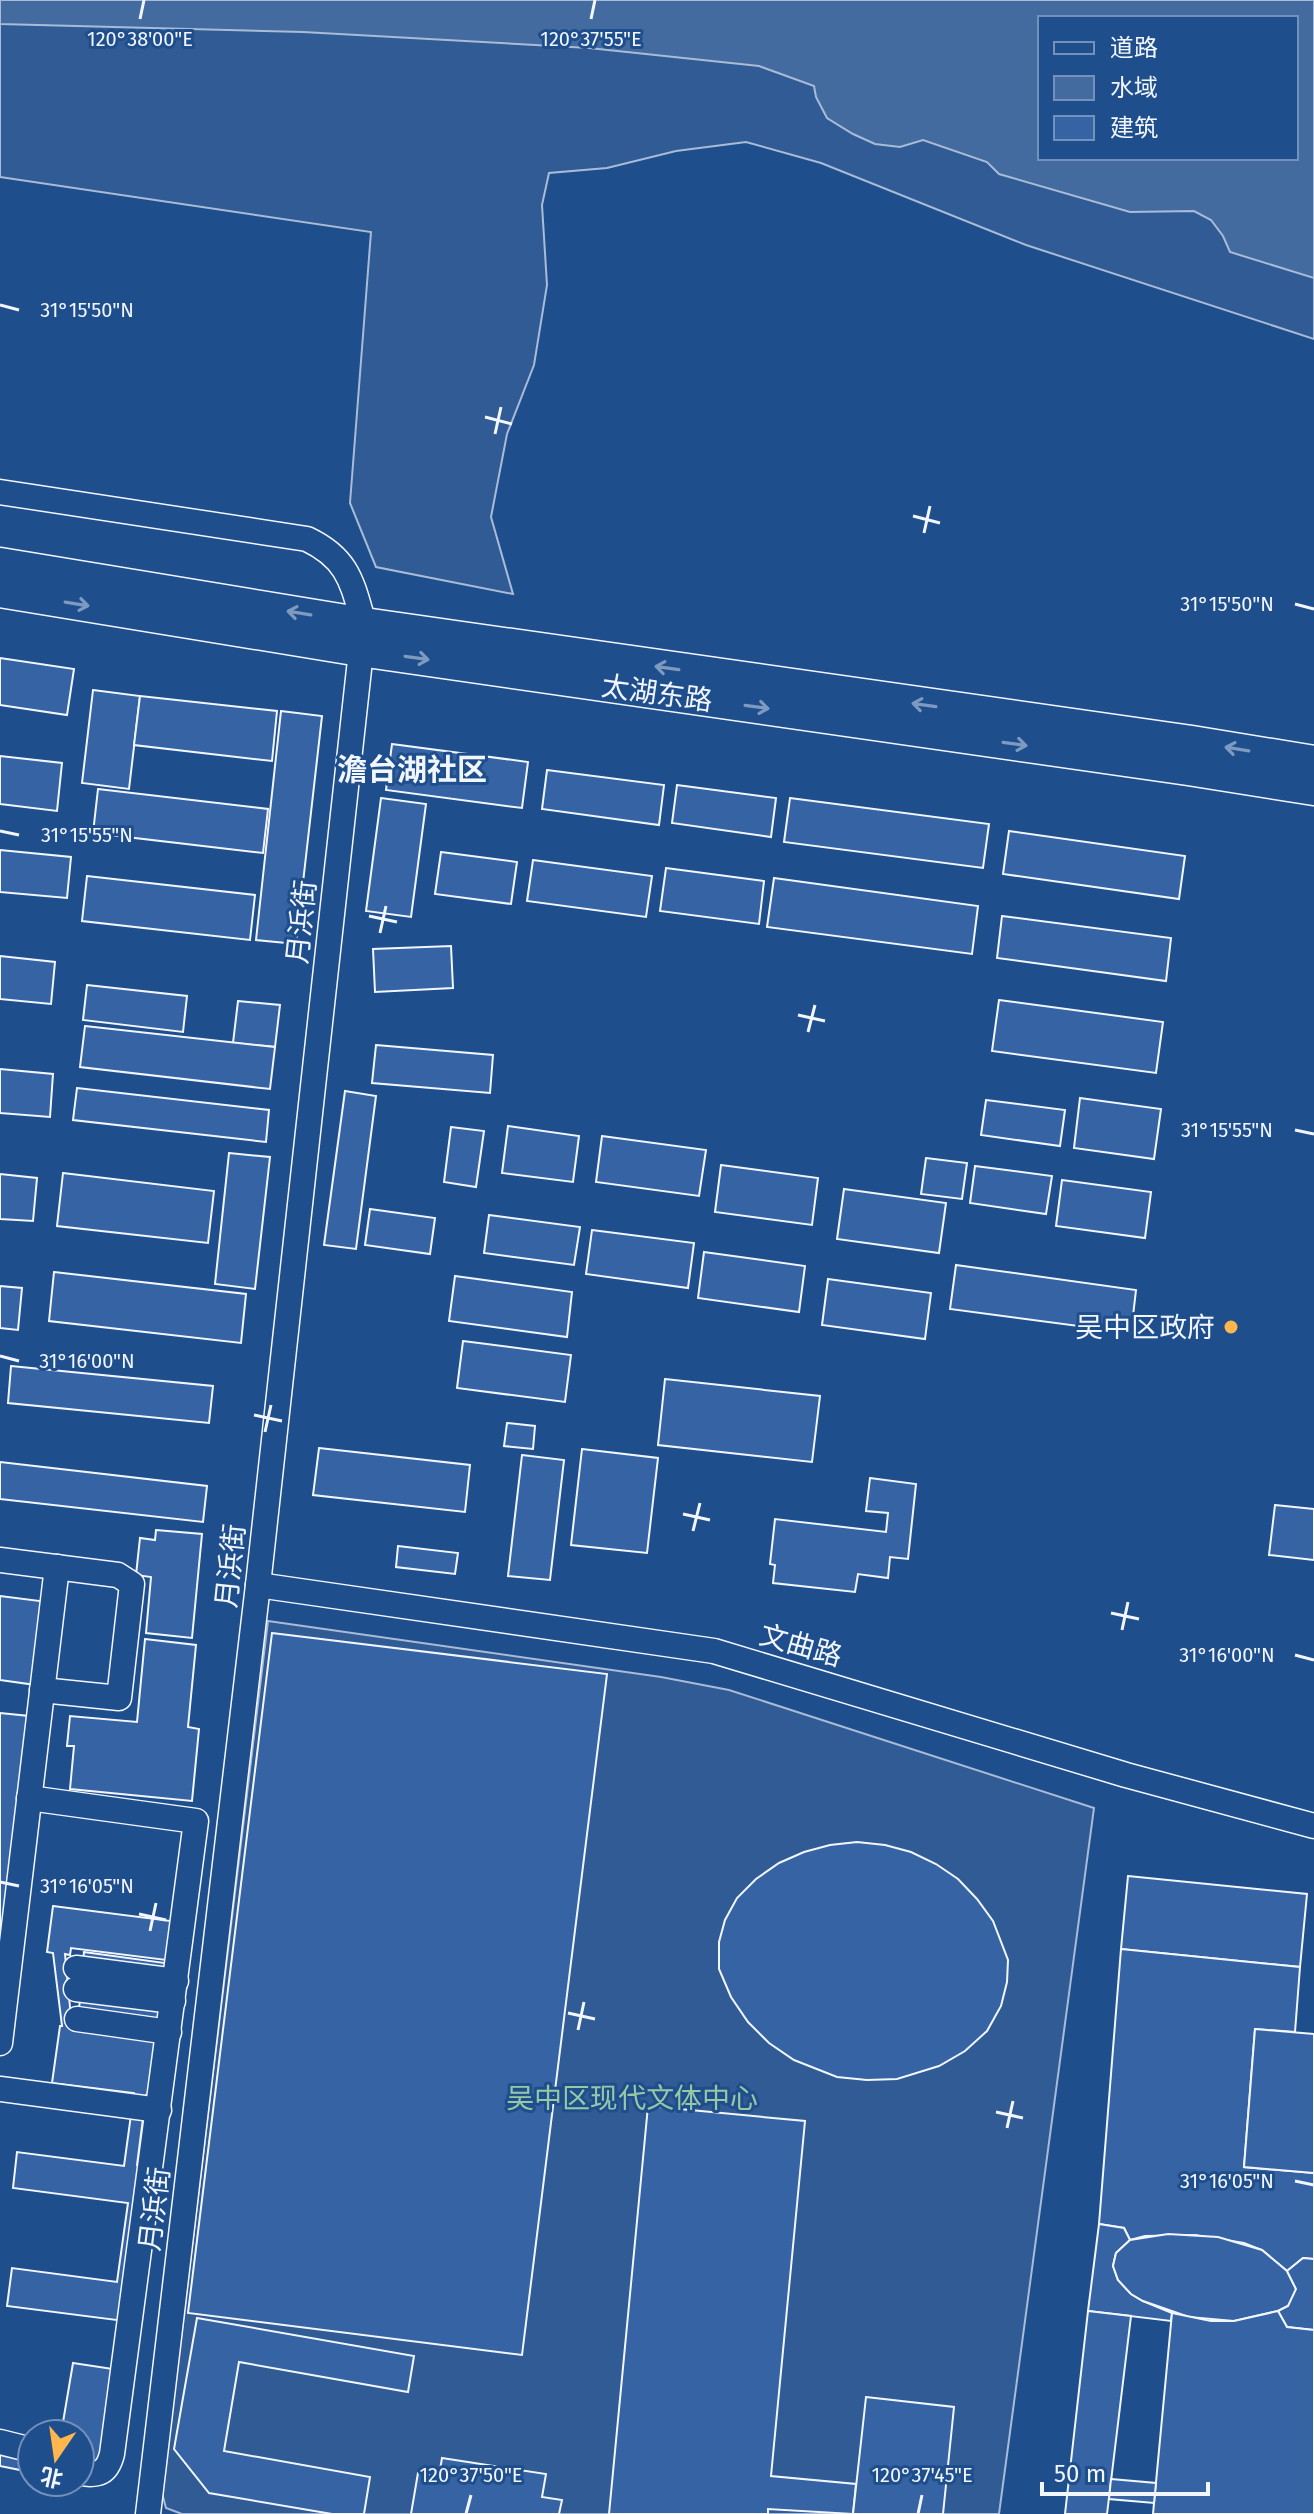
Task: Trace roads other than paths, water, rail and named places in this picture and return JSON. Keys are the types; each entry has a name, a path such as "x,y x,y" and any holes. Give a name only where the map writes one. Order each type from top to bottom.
{"main road":[{"name":"太湖东路","path":"0,564 362,637 1314,789"},
{"name":"太湖东路","path":"0,591 1192,742 1314,762"}],"street":[{"path":"0,492 307,539 334,555 344,565 351,578 362,637"},
{"name":"月浜街","path":"148,2514 258,1585 362,637"},
{"path":"0,1560 118,1575 132,1584 119,1698 42,1690"},
{"path":"0,2043 6,1948 29,1798 57,1567"},
{"name":"文曲路","path":"258,1585 714,1651 1126,1775 1314,1826"},
{"path":"29,1798 196,1821 112,2454 109,2468 96,2473"},
{"path":"76,1979 175,1991"},
{"path":"77,2019 169,2032"},
{"path":"0,2089 159,2110"}],"water":[{"path":"0,0 1314,0 1314,278 1230,252 1211,220 1194,211 1130,212 999,174 987,162 923,140 900,147 875,144 827,118 814,86 759,66 589,48 303,32 0,24"}],"place":[{"name":"吴中区政府","path":"1231,1327"}],"district":[{"name":"澹台湖社区","path":"412,770"}],"park label":[{"name":"吴中区现代文体中心","path":"632,2098"}]}
